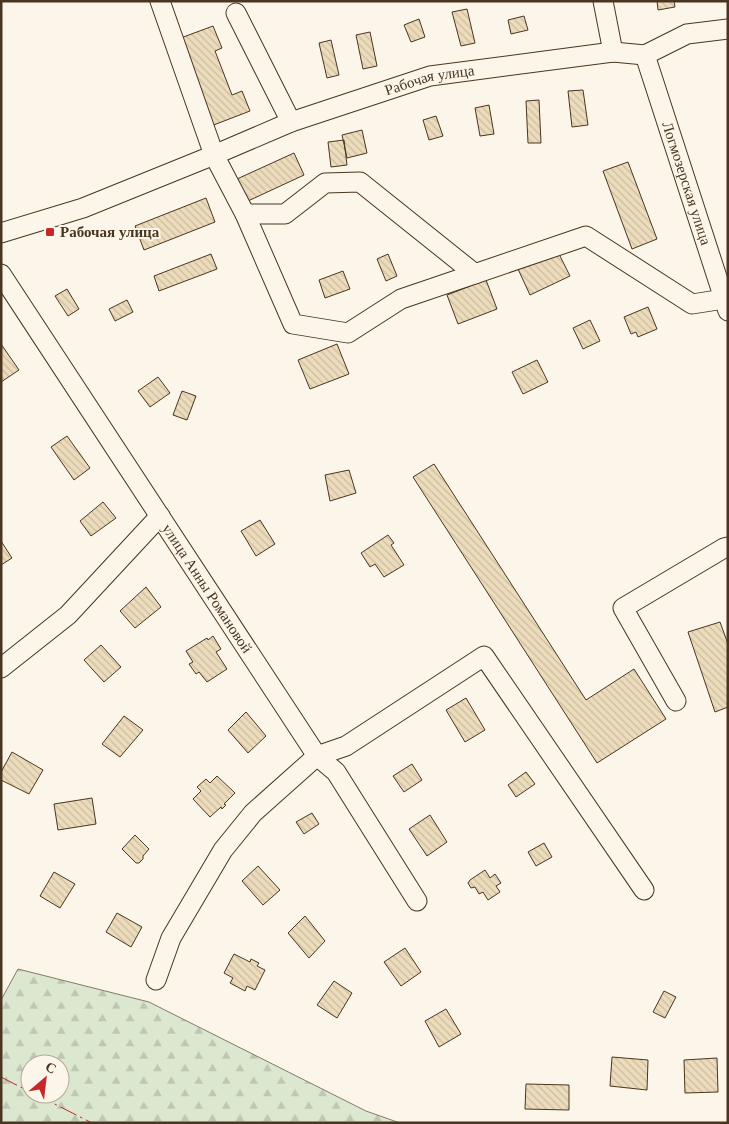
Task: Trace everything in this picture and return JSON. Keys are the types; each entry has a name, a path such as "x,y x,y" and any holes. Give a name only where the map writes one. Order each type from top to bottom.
{"street":[{"path":"160,1 214,155 245,214 293,324 348,333 402,299 586,236 692,304 726,305"},
{"path":"604,1 613,52"},
{"path":"236,13 291,122"},
{"path":"645,55 687,34 728,29"},
{"name":"Рабочая улица","path":"1,233 83,208 291,122 430,76 613,52 645,55"},
{"name":"Логмозерская улица","path":"645,55 726,305"},
{"path":"245,214 285,214 325,183 360,182 475,274"},
{"name":"улица Анны Романовой","path":"1,274 317,756 336,772 417,901"},
{"path":"1,668 68,615 160,516"},
{"path":"676,701 623,608 728,546"},
{"path":"156,980 171,938 223,850 253,813 317,756 346,746 484,656 644,890"}],"green space":[{"path":"18,969 149,1002 366,1111 400,1123 1,1123 1,1000"}],"building":[{"path":"657,1 674,1 675,7 658,10"},
{"path":"467,9 475,43 461,46 452,12"},
{"path":"524,16 528,30 511,34 508,20"},
{"path":"419,19 425,37 411,42 404,25"},
{"path":"213,26 222,48 215,51 232,95 242,91 250,111 211,126 178,39"},
{"path":"370,32 377,66 363,69 356,35"},
{"path":"331,40 339,75 327,78 319,43"},
{"path":"583,90 588,125 572,127 568,91"},
{"path":"539,100 541,143 528,143 526,101"},
{"path":"489,105 494,134 480,136 475,108"},
{"path":"436,116 443,136 429,140 423,120"},
{"path":"362,130 367,153 347,158 342,135"},
{"path":"344,140 347,165 331,167 328,142"},
{"path":"294,153 304,175 248,201 237,179"},
{"path":"628,162 657,239 632,249 603,171"},
{"path":"206,198 215,222 144,250 135,226"},
{"path":"557,250 570,276 530,295 518,269"},
{"path":"211,254 217,269 159,291 154,276"},
{"path":"388,254 397,276 386,281 377,259"},
{"path":"343,271 350,289 325,298 319,280"},
{"path":"486,280 497,309 458,324 447,295"},
{"path":"67,289 79,309 68,316 55,296"},
{"path":"127,300 133,312 115,321 109,309"},
{"path":"648,307 657,329 638,337 636,332 631,334 624,317"},
{"path":"590,320 600,341 583,349 573,328"},
{"path":"1,344 19,370 1,382"},
{"path":"337,344 349,374 310,389 298,360"},
{"path":"537,360 548,382 523,394 512,372"},
{"path":"158,377 170,393 150,407 138,391"},
{"path":"182,391 196,396 187,420 173,415"},
{"path":"67,436 90,468 74,480 51,447"},
{"path":"434,464 586,700 634,669 666,719 597,763 413,477"},
{"path":"349,470 356,493 330,501 325,475"},
{"path":"103,502 116,518 91,536 80,521"},
{"path":"260,520 275,544 256,556 241,531"},
{"path":"388,535 394,543 391,545 404,565 384,577 375,564 370,567 361,553"},
{"path":"1,541 12,558 1,565"},
{"path":"146,587 161,607 135,628 120,611"},
{"path":"720,622 728,644 728,707 715,712 688,632"},
{"path":"213,636 221,649 216,652 227,669 207,682 199,672 196,674 189,664 193,662 186,651"},
{"path":"101,645 121,667 104,682 84,660"},
{"path":"466,698 485,730 465,742 446,710"},
{"path":"246,712 266,736 248,753 228,730"},
{"path":"124,716 143,730 120,757 102,744"},
{"path":"12,752 43,770 29,794 1,780 1,772"},
{"path":"412,764 422,780 404,792 393,776"},
{"path":"526,772 535,784 516,797 508,785"},
{"path":"217,776 235,793 224,804 226,805 222,809 221,807 210,817 193,799 201,791 197,787 206,779 210,783"},
{"path":"92,798 96,824 58,830 54,804"},
{"path":"312,813 319,824 304,834 296,822"},
{"path":"430,815 447,842 427,856 409,829"},
{"path":"135,835 149,849 139,863 136,863 122,849"},
{"path":"544,843 552,857 536,866 528,852"},
{"path":"258,866 280,890 263,905 242,881"},
{"path":"485,870 490,878 495,874 501,883 496,886 500,892 488,900 483,892 479,894 475,887 471,888 468,883"},
{"path":"54,872 75,884 60,908 40,896"},
{"path":"117,913 142,927 131,947 106,932"},
{"path":"305,916 325,941 309,958 288,933"},
{"path":"405,948 421,972 401,986 384,962"},
{"path":"234,954 250,962 251,959 259,963 257,966 265,970 255,990 247,986 245,991 230,983 233,978 224,973"},
{"path":"334,981 352,993 337,1018 317,1005"},
{"path":"664,991 676,997 665,1018 653,1012"},
{"path":"446,1009 461,1034 439,1047 425,1021"},
{"path":"612,1057 648,1060 647,1090 610,1086"},
{"path":"717,1058 718,1092 685,1093 684,1060"},
{"path":"526,1084 569,1085 569,1110 525,1109"}],"power":[{"path":"1,1077 20,1087"},
{"path":"55,1104 92,1123"}],"place":[{"name":"Рабочая улица","path":"50,232"}]}
